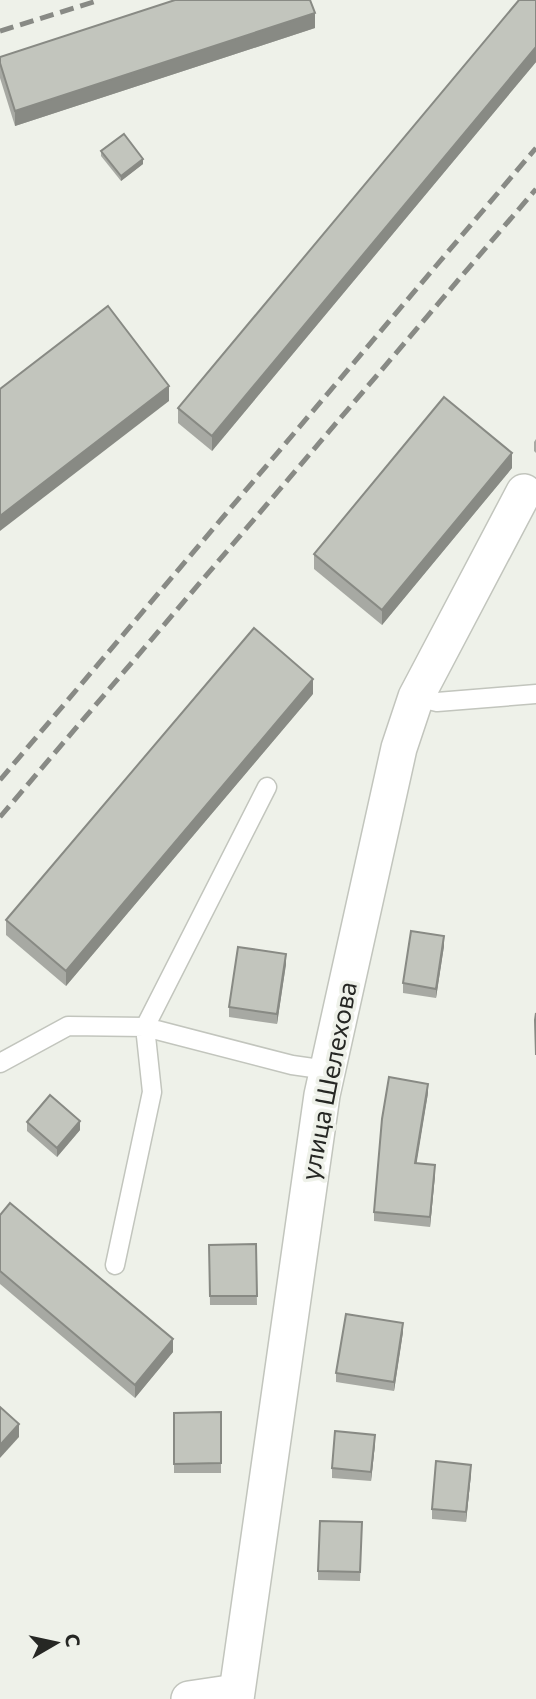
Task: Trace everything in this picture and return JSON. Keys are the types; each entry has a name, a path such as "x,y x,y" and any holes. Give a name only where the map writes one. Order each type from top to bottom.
{"street":[{"name":"улица Шелехова","path":"236,1696 320,1109 399,748 416,696 524,492"},
{"path":"189,1699 236,1696"}],"lane":[{"path":"416,696 437,702 536,694"},
{"path":"115,1265 152,1092 145,1027 267,787"},
{"path":"0,1063 68,1026 145,1027 292,1065 327,1070"}],"building":[{"path":"175,0 310,0 315,13 15,111 0,57"},
{"path":"519,0 536,0 536,47 212,436 178,408"},
{"path":"124,134 143,159 121,176 101,151"},
{"path":"108,306 169,386 0,516 0,389"},
{"path":"444,397 512,453 382,610 314,554"},
{"path":"254,628 313,679 66,971 6,920"},
{"path":"411,931 444,936 436,989 403,983"},
{"path":"238,947 286,954 277,1014 229,1007"},
{"path":"389,1077 428,1084 415,1163 435,1165 430,1217 374,1212 382,1119"},
{"path":"50,1095 80,1121 57,1148 27,1122"},
{"path":"10,1203 173,1339 135,1385 0,1271 0,1215"},
{"path":"256,1244 257,1296 210,1296 209,1245"},
{"path":"346,1314 403,1323 394,1382 336,1373"},
{"path":"0,1407 19,1424 0,1445"},
{"path":"221,1412 221,1463 174,1464 174,1413"},
{"path":"335,1431 375,1435 371,1472 332,1468"},
{"path":"436,1461 471,1465 466,1512 432,1509"},
{"path":"320,1521 362,1522 360,1572 318,1571"}],"railway":[{"path":"0,31 100,0"},
{"path":"0,780 536,148"},
{"path":"0,817 536,189"}]}
